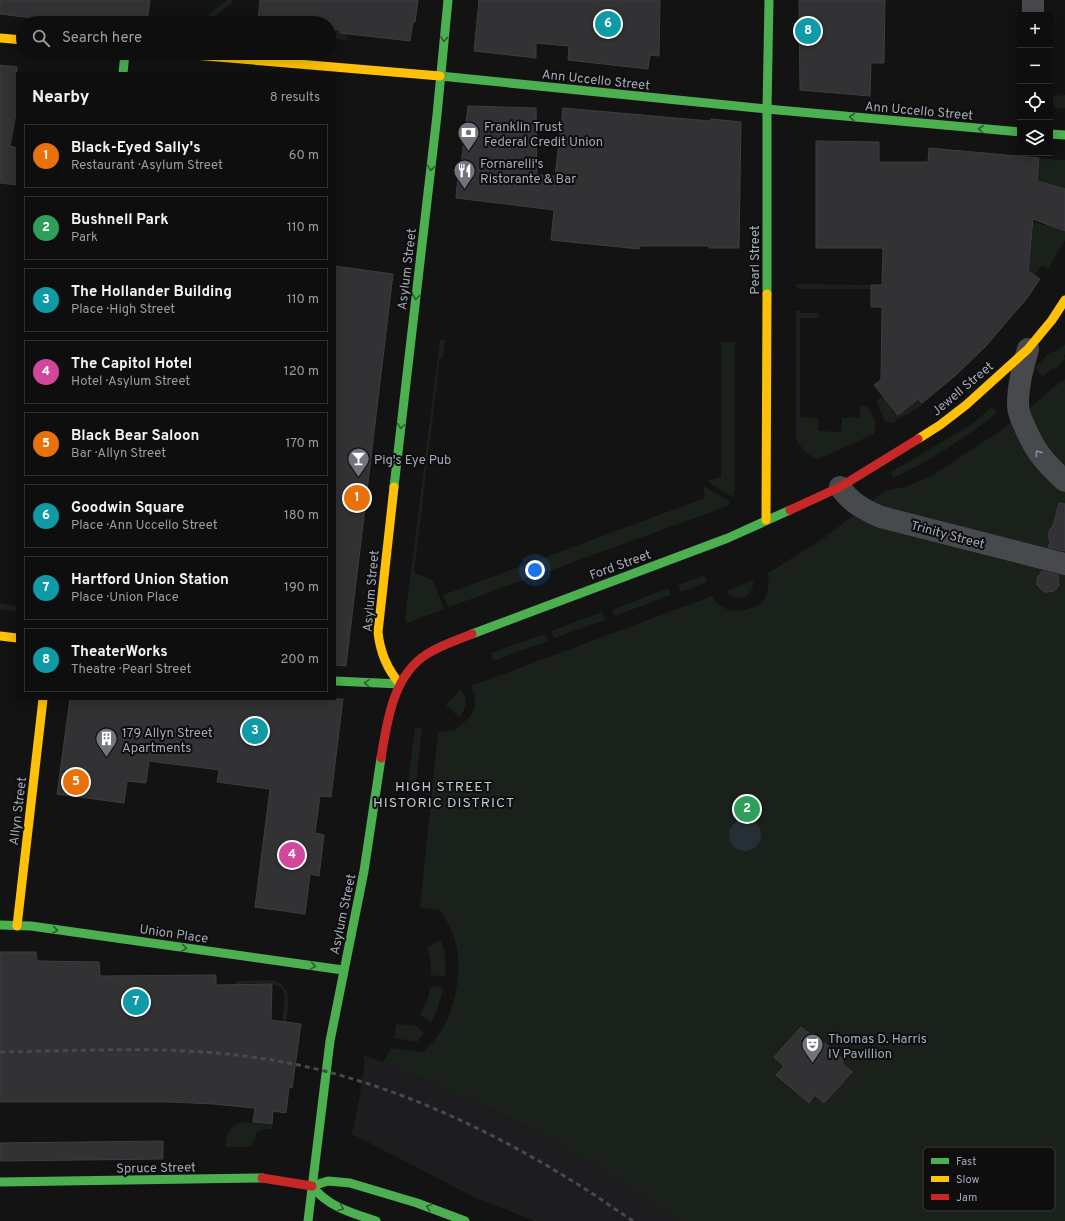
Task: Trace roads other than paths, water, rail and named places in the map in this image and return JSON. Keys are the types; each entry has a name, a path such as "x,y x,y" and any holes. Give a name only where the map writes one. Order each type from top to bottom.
{"main road":[{"name":"Asylum Street","path":"308,1221 330,1041 364,871 385,730 400,684 391,673 382,655 378,634 378,624 436,122 448,0"},
{"name":"Pearl Street","path":"766,520 767,109 769,0"},
{"path":"0,38 16,39"},
{"path":"123,72 125,60"},
{"name":"Ann Uccello Street","path":"252,60 441,76 767,109 1017,132"},
{"path":"1053,134 1065,136"},
{"name":"Jewell Street","path":"858,476 940,425 966,405 1028,349 1052,320 1065,300"},
{"name":"Ford Street","path":"400,684 416,663 426,654 444,644 728,538 840,487 858,476"},
{"path":"0,636 16,638"},
{"path":"336,680 400,684"},
{"name":"Allyn Street","path":"16,926 43,700"},
{"name":"Union Place","path":"0,925 31,926 343,970"},
{"name":"Spruce Street","path":"0,1182 260,1178 312,1186"},
{"path":"376,1221 350,1212 328,1202 319,1196 312,1186 328,1181 350,1183 417,1203 465,1221"}],"street":[{"path":"1033,0 1033,12"},
{"path":"1028,349 1019,390 1018,406 1022,420 1037,452 1047,465 1065,481"},
{"name":"Trinity Street","path":"840,487 850,500 881,516 1065,564"}],"railway":[{"path":"0,1052 118,1050 207,1052 281,1062 325,1071 412,1099 454,1117 535,1159 589,1191 633,1221"}],"place":[{"name":"Goodwin Square","path":"608,24"},
{"name":"TheaterWorks","path":"808,31"},
{"name":"Franklin Trust Federal Credit Union","path":"469,152"},
{"name":"Fornarelli's Ristorante & Bar","path":"464,190"},
{"name":"Pig's Eye Pub","path":"359,478"},
{"name":"Black-Eyed Sally's","path":"357,498"},
{"name":"The Hollander Building","path":"255,731"},
{"name":"179 Allyn Street Apartments","path":"106,758"},
{"name":"Black Bear Saloon","path":"76,782"},
{"name":"Bushnell Park","path":"747,809"},
{"name":"The Capitol Hotel","path":"292,855"},
{"name":"Hartford Union Station","path":"136,1002"},
{"name":"Thomas D. Harris IV Pavillion","path":"813,1064"}],"district":[{"name":"HIGH STREET HISTORIC DISTRICT","path":"444,794"}]}
